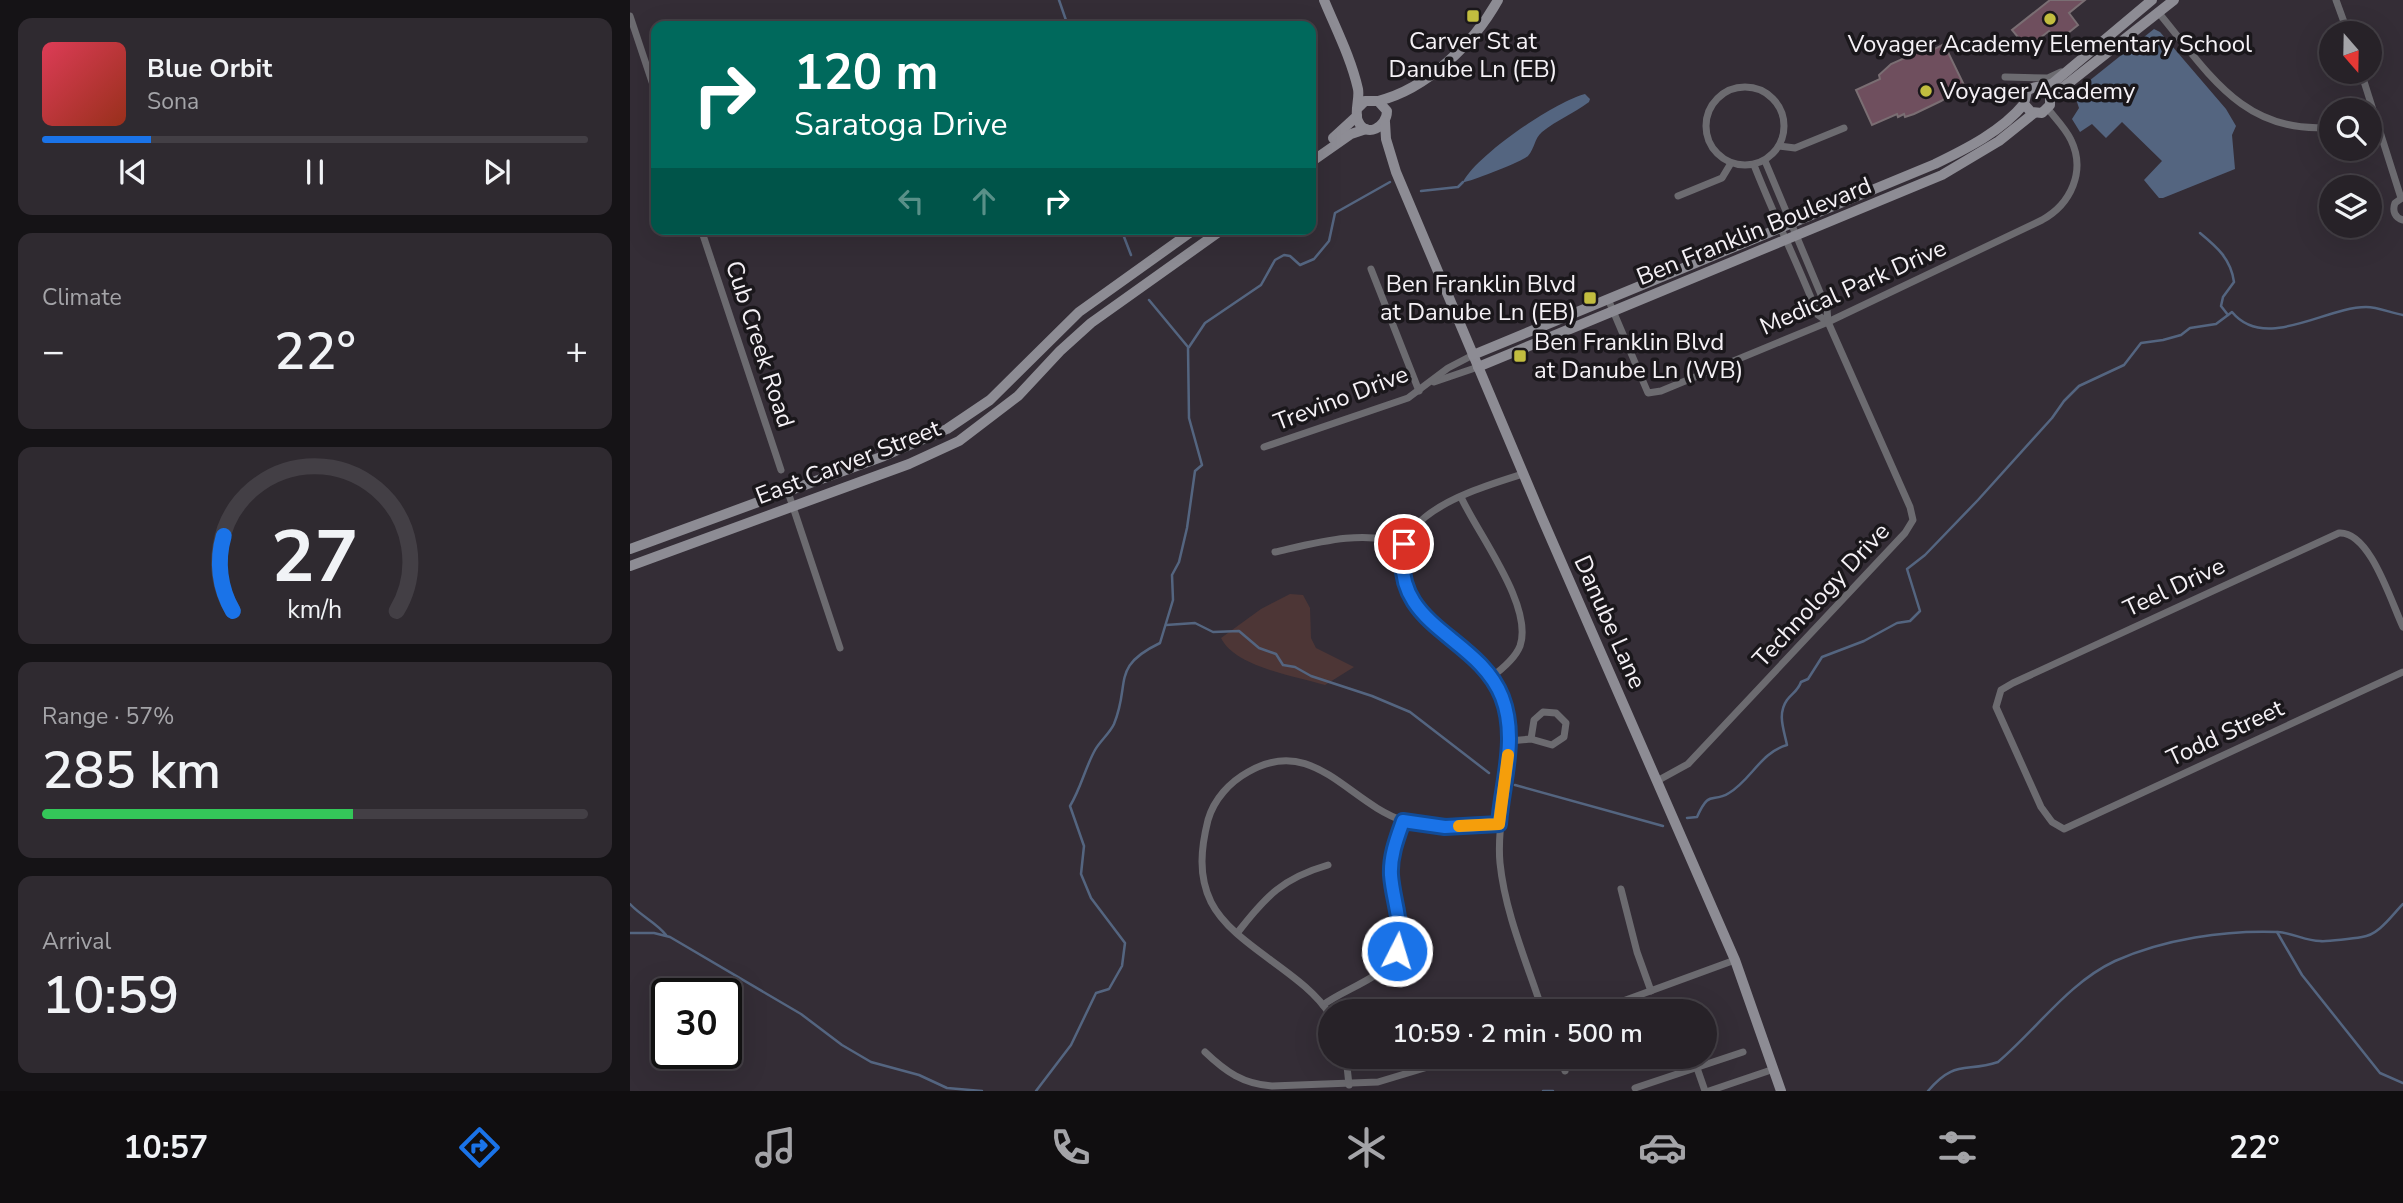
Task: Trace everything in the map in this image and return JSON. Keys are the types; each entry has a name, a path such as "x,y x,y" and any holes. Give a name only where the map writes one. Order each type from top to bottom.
{"street":[{"path":"1324,0 1349,58 1358,89 1359,124 1368,129"},
{"path":"1316,158 1351,134 1379,128 1413,86 1468,40 1498,0"},
{"path":"2152,0 2053,83 2043,87 2034,86 2027,91 2024,104 2034,113 2050,103 2174,0"},
{"path":"2336,0 2344,21"},
{"path":"2158,12 2214,80 2246,109 2282,125 2319,128"},
{"path":"630,16 651,79"},
{"path":"1349,58 1376,100 1385,107 1386,119"},
{"path":"2005,77 2048,78 2074,65"},
{"path":"1316,150 1339,134 1365,101 1376,100 1413,86"},
{"path":"2043,87 2050,103"},
{"path":"1736,88 1754,88 1777,103 1784,119 1779,146 1765,160 1754,165 1731,163 1716,153 1705,129 1709,111 1719,96 1736,88"},
{"name":"Medical Park Drive","path":"1608,299 1648,393 1661,391 1828,322 2042,220 2060,207 2074,187 2077,161 2072,141 2050,103"},
{"name":"Ben Franklin Boulevard","path":"1473,355 1955,155 2001,125 2024,104"},
{"name":"Ben Franklin Boulevard","path":"1478,367 1961,166 2034,113"},
{"name":"Danube Lane","path":"1386,119 1386,139 1396,172 1523,474 1735,961 1781,1091"},
{"path":"1779,146 1795,148 1843,128"},
{"name":"Danube Lane","path":"1368,129 1396,172"},
{"path":"2382,142 2402,198 2395,203 2393,210 2396,217 2403,220"},
{"name":"Technology Drive","path":"1657,781 1688,764 1913,520 1910,507 1828,322 1827,309 1765,160"},
{"path":"1678,196 1722,178 1731,163"},
{"name":"Technology Drive","path":"1754,165 1778,229 1818,315 1828,322"},
{"name":"Cub Creek Road","path":"703,235 781,470"},
{"name":"East Carver Street","path":"630,549 925,440 968,416 1006,385 1049,339 1079,312 1187,235"},
{"name":"East Carver Street","path":"630,566 928,456 968,435 1018,396 1069,341 1091,323 1215,235"},
{"path":"1371,269 1419,390"},
{"name":"Trevino Drive","path":"1430,384 1448,368 1473,355"},
{"name":"Trevino Drive","path":"1264,447 1383,408 1430,384 1478,367"},
{"path":"1523,474 1461,497 1423,517 1404,544 1401,570 1408,596 1415,606 1478,663 1506,707 1509,741 1499,824 1504,890 1539,999"},
{"path":"788,492 840,648"},
{"path":"1461,497 1472,521 1488,543 1522,621 1519,648 1505,666 1490,678"},
{"name":"Teel Drive","path":"2064,829 2052,822 2041,807 1996,707 2001,690 2326,536 2339,533 2352,534 2367,549 2403,627"},
{"path":"1275,552 1352,538 1378,538 1404,544"},
{"name":"Todd Street","path":"2064,829 2403,672"},
{"path":"1509,741 1531,739 1547,745 1559,743 1564,737 1566,723 1556,713 1543,712 1534,720 1531,739"},
{"path":"1318,1001 1238,932 1212,904 1203,880 1201,858 1211,811 1228,786 1269,762 1290,761 1321,768 1376,807 1403,821 1445,827 1499,824"},
{"path":"1333,999 1380,970 1397,951 1401,920 1391,873 1392,855 1403,821"},
{"path":"1238,932 1273,891 1296,876 1328,865"},
{"path":"1621,889 1637,952 1651,991"},
{"path":"1629,999 1735,961"},
{"path":"1205,1052 1231,1075 1257,1085 1349,1084 1401,1077 1425,1069"},
{"path":"1717,1061 1743,1052"},
{"path":"1347,1069 1349,1084"},
{"path":"1635,1088 1694,1069"},
{"path":"1697,1069 1707,1091 1774,1069"}],"shaded area":[{"path":"1290,594 1303,595 1310,608 1311,638 1316,648 1354,667 1325,685 1252,663 1228,648 1221,638 1261,609"}],"water":[{"path":"2154,29 2160,32 2226,109 2236,126 2232,135 2235,169 2163,198 2159,198 2144,180 2162,161 2122,122 2106,138 2092,124 2080,132 2072,119 2079,108 2074,93"},
{"path":"1585,94 1590,99 1589,102 1542,132 1528,156 1463,182 1484,158 1536,118"}],"building":[{"name":"Voyager Academy Elementary School","path":"2050,0 2085,0 2069,13 2078,25 2058,41 2049,31 2027,48 2012,30"},
{"path":"1944,44 1964,85 1948,93 1949,96 1941,101 1914,114 1898,117 1897,114 1872,125 1856,90 1880,79 1879,75 1891,64 1927,48 1929,52"}],"waterway":[{"path":"1059,0 1066,21"},
{"path":"1189,347 1205,323 1261,285 1275,260 1284,255 1290,256 1300,265 1314,259 1329,241 1335,213 1390,182"},
{"path":"1421,191 1458,187 1463,182"},
{"path":"2200,233 2222,254 2230,267 2234,282 2223,297 2221,306 2228,315"},
{"path":"1123,235 1131,255"},
{"path":"1036,1091 1071,1045 1096,993 1109,989 1122,966 1125,943 1091,898 1081,874 1084,846 1070,806 1095,750 1114,724 1128,668 1144,652 1160,643 1173,600 1172,575 1179,562 1187,528 1195,471 1202,465 1189,418 1188,347 1149,300"},
{"path":"1687,818 1697,817 1708,800 1729,793 1770,754 1787,745 1782,722 1784,705 1801,682 1808,679 1822,657 1864,641 1897,623 1910,621 1920,611 1907,569 1925,555 1978,500 2079,386 2124,365 2141,343 2181,335 2190,328 2216,324 2232,312 2246,323 2261,328 2278,328 2366,307 2403,315"},
{"path":"1166,625 1195,623 1213,632 1239,631 1259,648 1276,654 1283,665 1295,667 1311,676 1410,712 1489,773"},
{"path":"1515,785 1663,826"},
{"path":"630,904 666,935"},
{"path":"1928,1091 1937,1081 1953,1071 1998,1062 2082,981 2134,953 2216,934 2278,932 2323,941 2362,937 2380,929 2403,904"},
{"path":"2277,932 2302,975 2380,1073 2403,1083"},
{"path":"630,933 654,933 670,937 801,1014 842,1045 871,1062 919,1075 947,1088 982,1091"},
{"path":"1543,1091 1553,1091"}],"slow traffic":[{"path":"1459,826 1499,824 1508,755"}],"place":[{"name":"Carver St at Danube Ln (EB)","path":"1473,16"},
{"name":"Voyager Academy Elementary School","path":"2050,19"},
{"name":"Voyager Academy","path":"1926,91"},
{"name":"Ben Franklin Blvd at Danube Ln (EB)","path":"1590,298"},
{"name":"Ben Franklin Blvd at Danube Ln (WB)","path":"1520,356"}],"route":[{"path":"1397,951 1401,920 1391,873 1392,855 1403,821 1416,825 1445,827 1499,824 1509,741 1506,707 1496,685 1478,663 1423,615 1408,596 1401,570 1404,544"}]}
